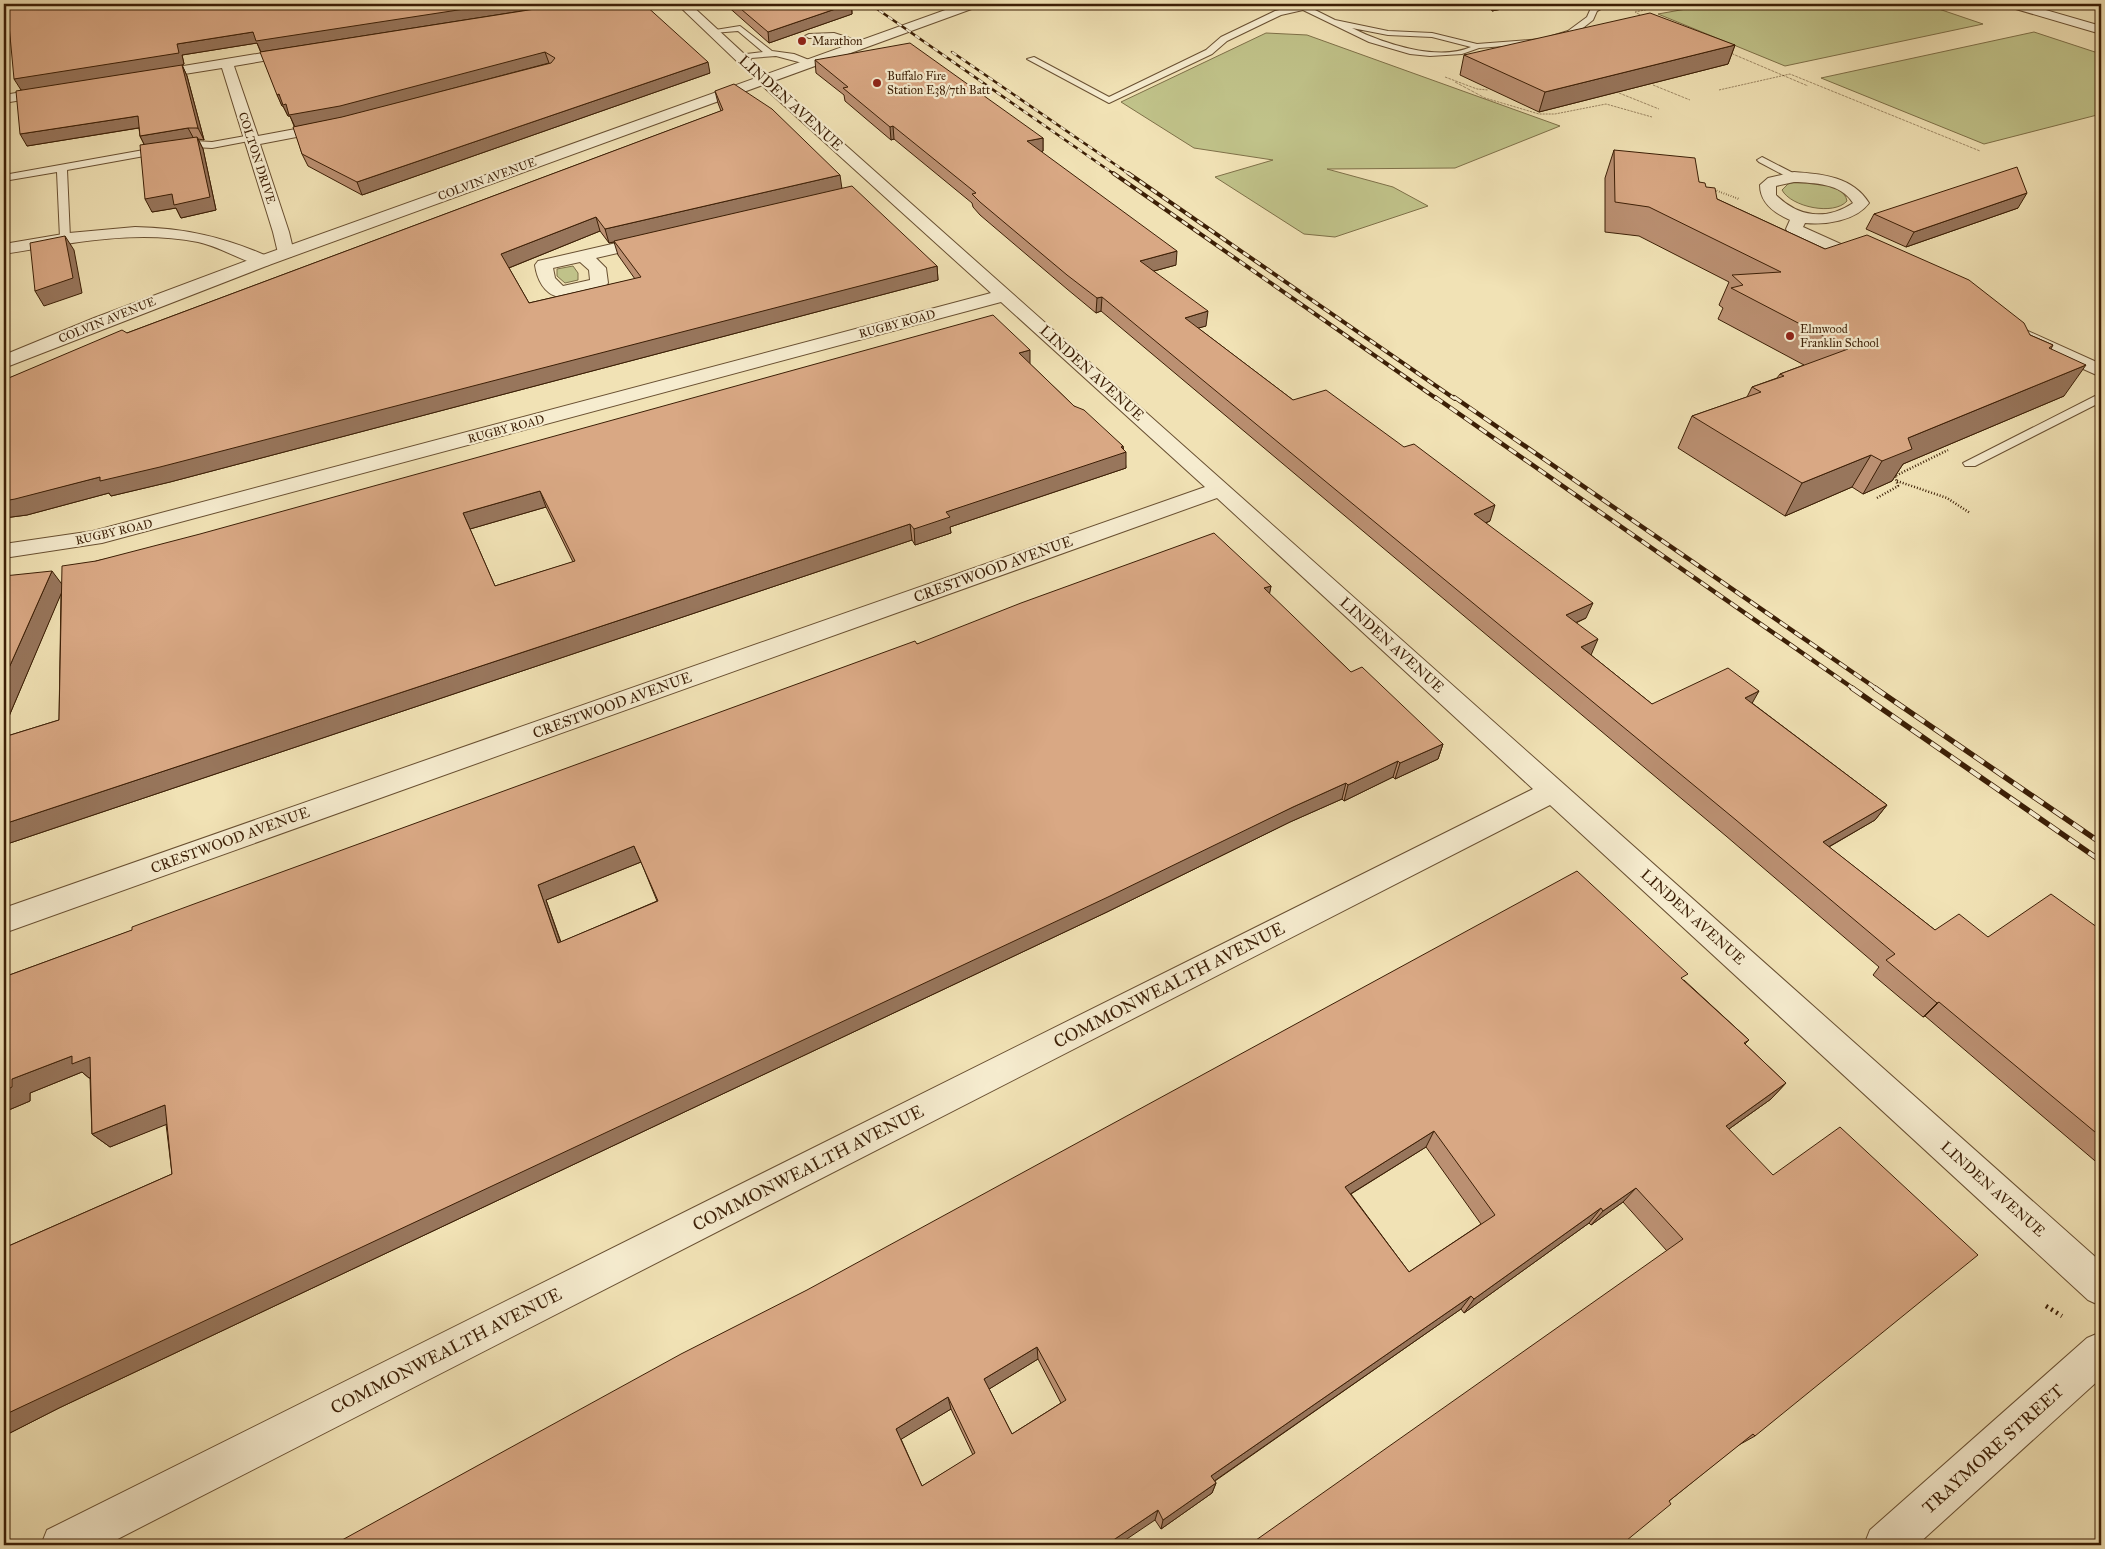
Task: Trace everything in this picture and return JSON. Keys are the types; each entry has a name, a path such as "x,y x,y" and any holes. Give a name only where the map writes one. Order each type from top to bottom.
{"street":[{"name":"LINDEN AVENUE","path":"683,4 763,79 874,189 1005,295 2101,1287"},
{"name":"COLVIN AVENUE","path":"4,362 101,322 263,261 973,4"},
{"path":"2013,4 2101,30"},
{"path":"130,78 314,49"},
{"name":"COLTON DRIVE","path":"226,63 281,232 285,253"},
{"path":"4,98 62,89"},
{"path":"251,139 346,123"},
{"path":"1794,177 1833,183 1853,192 1861,203 1858,207 1843,213 1800,218 1780,207 1768,196 1768,185 1773,181 1794,177"},
{"path":"1800,218 1794,229 1884,271"},
{"path":"4,249 65,238 113,232 148,231 184,235 245,250 263,261"},
{"path":"583,256 669,236"},
{"name":"RUGBY ROAD","path":"4,551 94,538 1005,295"},
{"path":"2002,325 2101,371"},
{"name":"CRESTWOOD AVENUE","path":"4,921 1220,489"},
{"name":"COMMONWEALTH AVENUE","path":"62,1545 1553,791"},
{"name":"TRAYMORE STREET","path":"1885,1545 2101,1352"}],"lane":[{"path":"1335,22 1388,33 1432,35 1478,46 1532,42 1562,37 1578,30 1590,18 1594,10 1606,4"},
{"path":"2036,11 2059,4"},
{"path":"1031,59 1109,100 1209,52 1224,39 1278,13 1301,5 1382,45 1411,53 1431,55 1462,52 1474,50 1478,46"},
{"path":"713,31 740,28 779,49 810,62"},
{"path":"1382,45 1379,39 1388,33"},
{"path":"815,36 834,35 859,44"},
{"path":"740,57 779,49"},
{"path":"4,178 194,144 212,145 251,139"},
{"path":"1762,160 1794,177"},
{"path":"62,168 65,238"},
{"path":"1970,463 2101,396"}],"path":[{"path":"1414,4 1421,6"},
{"path":"1645,18 1635,12 1675,4"},
{"path":"1728,52 1808,86"},
{"path":"1719,90 1790,74 1980,151"},
{"path":"1488,90 1476,89 1455,82 1460,87 1475,93 1536,114 1557,114 1602,104 1652,117"},
{"path":"1653,84 1690,100"},
{"path":"1619,93 1659,109"},
{"path":"1707,188 1739,199"},
{"path":"1877,498 1898,486 1895,476 1918,463"},
{"path":"1896,481 1947,498 1970,513"},
{"path":"2046,1306 2062,1316"}],"green space":[{"path":"1714,4 1924,4 1983,24 1785,66 1658,14"},
{"path":"2034,32 2101,54 2101,114 1984,144 1821,78"},
{"path":"1266,33 1307,35 1560,126 1455,168 1327,169 1393,187 1428,206 1335,237 1304,234 1215,177 1273,160 1194,148 1121,102"},
{"path":"1796,182 1817,183 1833,187 1845,195 1847,201 1841,206 1823,209 1803,205 1787,196 1782,190 1788,184"},
{"path":"573,266 578,273 578,280 565,283 557,276 557,269"}],"building":[{"path":"4,4 497,4 256,41 253,32 177,44 179,53 14,79 9,25 4,25"},
{"path":"567,4 644,4 708,62 357,182 302,154 293,127 342,117 551,63 555,58 545,52 340,106 289,115 286,104 283,105 279,94 277,95 260,52"},
{"path":"735,4 850,4 768,32"},
{"path":"1650,13 1735,45 1545,92 1464,55"},
{"path":"910,43 1043,138 1027,141 1177,251 1140,261 1208,311 1185,318 1293,400 1326,390 1404,447 1414,444 1495,505 1474,514 1593,603 1566,615 1598,639 1581,647 1652,704 1728,668 1759,691 1745,698 1887,805 1823,842 1935,930 1959,914 1988,937 2051,894 2101,930 2101,1137 1886,960 1895,954 1736,820 1102,297 1097,298 1067,275 972,194 976,193 893,126 890,127 843,88 848,87 815,60"},
{"path":"182,65 198,128 140,136 138,116 20,134 16,91"},
{"path":"734,84 772,109 840,175 605,229 596,217 501,254 529,303 641,277 614,241 852,186 937,266 160,467 100,481 100,477 4,501 4,380 122,330 127,333 723,110 715,91"},
{"path":"197,137 210,197 174,205 172,194 145,199 140,145"},
{"path":"1614,150 1695,158 1699,182 1705,183 1706,187 1715,188 1717,199 1825,249 1867,235 1969,280 2024,323 2030,335 2053,345 2049,348 2086,365 1908,438 1912,449 1882,461 1871,455 1802,483 1692,416 1761,392 1752,387 1784,376 1780,374 1848,349 1731,288 1743,285 1732,275 1781,272 1649,207 1615,202"},
{"path":"2017,167 2027,193 1914,232 1874,214"},
{"path":"65,236 73,278 35,291 30,243"},
{"path":"993,315 1030,350 1019,353 1074,406 1084,410 1123,446 1121,447 1126,452 946,512 950,517 914,529 910,524 4,824 4,737 59,720 62,566 96,561","holes":["540,491 575,561 495,586 463,513"]},
{"path":"1214,533 1271,586 1264,588 1351,672 1362,667 1443,744 1400,763 1398,761 1348,785 1346,783 1293,807 1108,897 4,1415 4,1248 172,1174 165,1105 92,1134 90,1057 72,1064 72,1056 12,1079 12,1087 4,1091 4,977 132,930 132,927 194,904 915,641 917,644 1021,603","holes":["634,846 658,901 558,943 538,885"]},
{"path":"52,571 4,679 4,576"},
{"path":"1577,871 1688,974 1681,978 1749,1040 1744,1043 1786,1083 1726,1126 1773,1175 1840,1127 1978,1255 1755,1436 1753,1434 1669,1501 1671,1504 1621,1545 1249,1545 1683,1239 1636,1188 1603,1211 1601,1208 1474,1299 1471,1296 1211,1476 1216,1483 1163,1520 1158,1510 1106,1545 333,1545 681,1354 807,1290","holes":["1434,1131 1495,1215 1409,1272 1345,1187","1037,1347 1066,1400 1012,1434 984,1379","948,1397 975,1453 922,1486 896,1429"]}],"railway":[{"path":"870,4 1114,174"},
{"path":"952,52 1129,174"},
{"path":"1113,173 1437,399"},
{"path":"1128,173 1455,399"},
{"path":"1435,397 1854,689"},
{"path":"1454,397 1877,689"},
{"path":"1852,688 2101,861"},
{"path":"1875,688 2101,843"}],"place":[{"name":"Marathon","path":"802,41"},
{"name":"Buffalo Fire Station E38/7th Batt","path":"877,83"},
{"name":"Elmwood Franklin School","path":"1790,336"}]}
